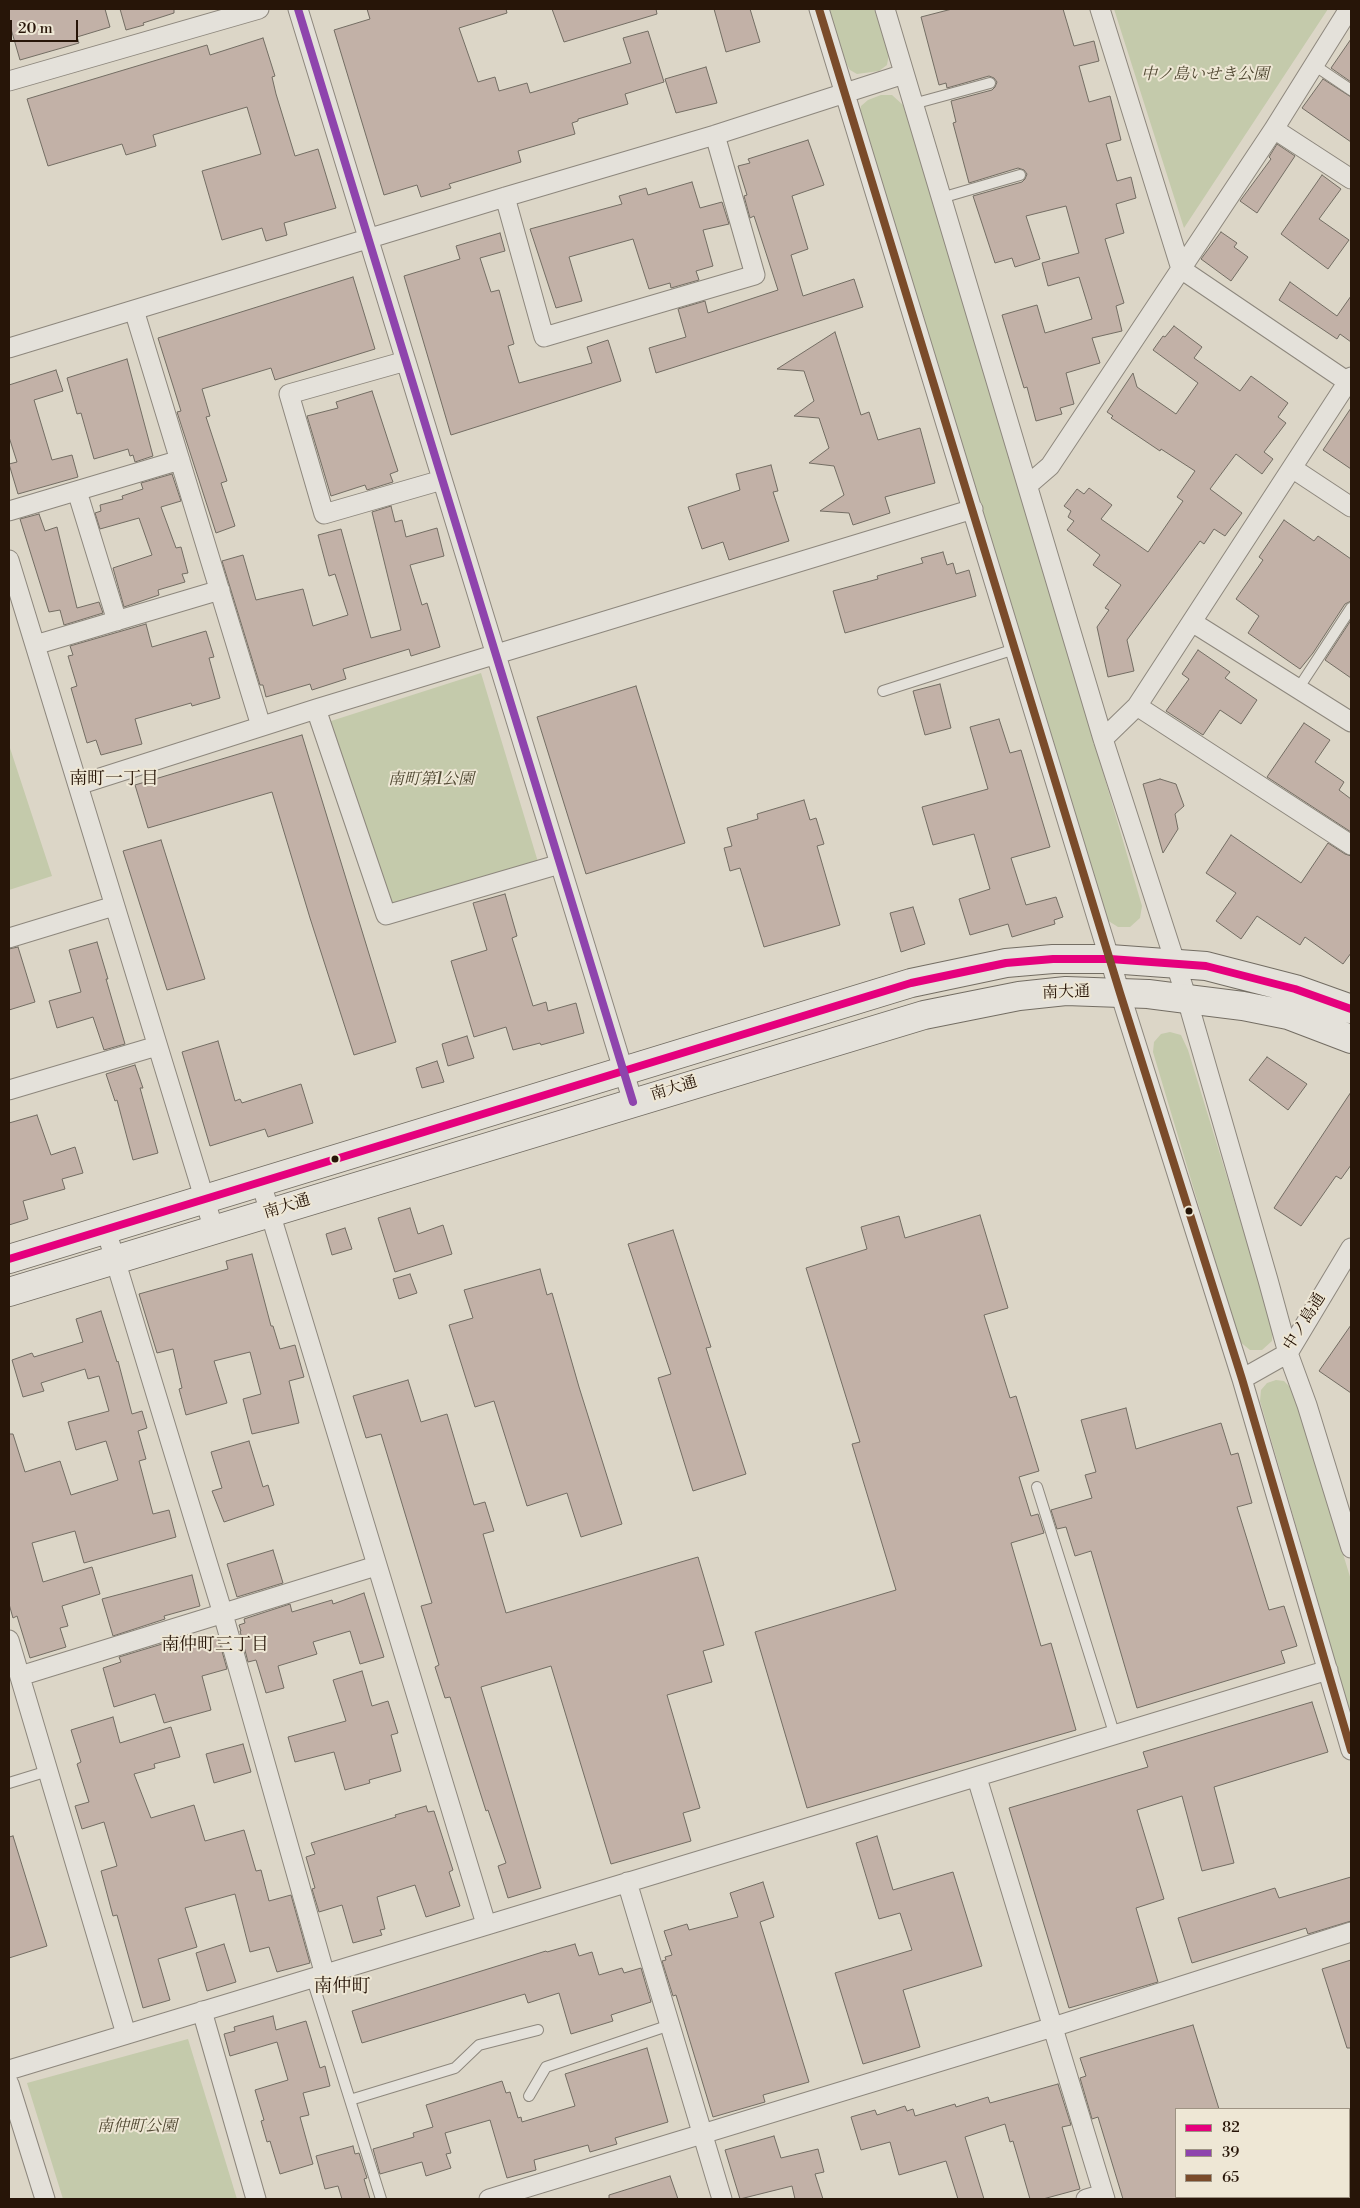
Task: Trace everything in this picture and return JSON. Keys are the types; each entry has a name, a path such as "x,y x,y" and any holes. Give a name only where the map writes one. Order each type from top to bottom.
{"street":[{"path":"9,81 259,9"},
{"path":"298,9 633,1102"},
{"path":"819,9 1120,993 1242,1379 1351,1750"},
{"path":"887,9 904,74 1103,739 1187,999 1288,1353 1307,1405 1351,1548"},
{"path":"1100,9 1181,269 1349,380 1137,706 1103,739"},
{"path":"1028,485 1050,466 1274,129 1349,9"},
{"path":"9,348 368,238 715,135 904,74"},
{"path":"1274,129 1351,180"},
{"path":"504,197 544,337 726,284 754,275 715,135"},
{"path":"134,310 261,726"},
{"path":"406,361 290,394 324,514 442,480"},
{"path":"9,511 180,460"},
{"path":"1292,468 1351,507"},
{"path":"77,491 116,621"},
{"path":"78,785 316,709 973,509"},
{"path":"9,560 214,1230"},
{"path":"35,645 220,590"},
{"path":"1192,622 1351,722"},
{"path":"1137,706 1351,846"},
{"path":"316,709 386,915 560,864"},
{"path":"9,938 114,906"},
{"name":"南大通","path":"9,1259 911,983 1006,964 1053,959 1110,959 1206,966 1295,989 1351,1009"},
{"name":"南大通","path":"9,1292 924,1014 1019,996 1066,991 1120,993 1243,1006 1288,1015 1351,1038"},
{"path":"9,1090 157,1046"},
{"path":"261,1183 486,1924"},
{"path":"106,1230 224,1614 318,1977"},
{"name":"中ノ島通","path":"1242,1379 1288,1353 1351,1248"},
{"path":"20,1676 376,1566"},
{"path":"9,1640 126,2034"},
{"path":"9,2070 1328,1670"},
{"path":"976,1778 1053,2027 1098,2198"},
{"path":"627,1882 722,2199"},
{"path":"489,2199 1053,2027 1351,1932"},
{"path":"202,2011 256,2199"},
{"path":"9,2084 45,2199"}],"lane":[{"path":"1314,65 1351,90"},
{"path":"913,104 990,83"},
{"path":"941,198 1020,175"},
{"path":"1298,689 1351,608"},
{"path":"883,690 1015,649"},
{"path":"1037,1487 1115,1736"},
{"path":"9,1783 48,1771"},
{"path":"318,1977 350,2100 381,2199"},
{"path":"529,2096 546,2067 670,2025"},
{"path":"350,2100 455,2068 479,2045 538,2030"}],"green space":[{"path":"829,9 874,9 889,54 887,65 879,71 857,74 850,70 846,63"},
{"name":"中ノ島いせき公園","path":"1114,9 1328,9 1184,228"},
{"path":"881,95 892,95 903,105 1026,508 1142,906 1140,918 1130,927 1118,927 1107,920 859,116 861,106 868,100"},
{"name":"南町第1公園","path":"481,673 538,862 388,905 328,722"},
{"path":"9,745 52,876 9,890"},
{"path":"1170,1032 1181,1035 1188,1050 1273,1327 1272,1341 1262,1350 1250,1350 1239,1341 1153,1052 1154,1042 1161,1034"},
{"path":"1276,1380 1284,1381 1293,1390 1351,1580 1351,1716 1260,1401 1261,1390 1267,1383"},
{"name":"南仲町公園","path":"188,2039 237,2199 63,2199 27,2083"}],"building":[{"path":"9,9 105,9 110,27 77,37 79,43 20,60 9,22"},
{"path":"120,9 174,9 174,13 126,30"},
{"path":"367,9 506,9 507,13 459,28 478,82 495,77 499,91 527,83 530,93 631,63 623,38 648,31 664,82 625,94 628,104 578,119 578,121 572,123 575,134 518,151 521,162 449,184 451,188 421,197 417,185 384,195 334,30 370,19"},
{"path":"552,9 656,9 657,14 564,42"},
{"path":"714,9 750,9 760,42 726,52"},
{"path":"952,9 1063,9 1074,46 1094,41 1099,61 1079,66 1089,102 1110,96 1121,140 1106,144 1117,181 1131,177 1136,198 1116,204 1124,233 1105,239 1124,303 1116,306 1122,331 1092,338 1100,363 1066,373 1074,404 1060,408 1062,414 1036,421 1027,387 1024,388 1002,315 1037,305 1045,333 1092,319 1079,277 1048,286 1042,263 1079,253 1066,206 1026,216 1040,259 1015,267 1012,258 995,263 973,196 1022,182 1027,174 1024,170 1018,168 969,183 953,123 956,122 951,101 992,90 997,82 989,76 947,88 946,83 939,85 921,17"},
{"path":"263,38 275,76 272,77 276,94 295,156 318,149 336,208 284,223 287,235 266,241 262,228 222,240 202,171 261,154 247,107 153,135 156,146 126,155 122,144 48,166 27,99 207,45 210,55"},
{"path":"1351,39 1351,82 1331,68"},
{"path":"706,67 717,103 676,113 665,79"},
{"path":"1323,79 1351,97 1351,142 1302,108"},
{"path":"808,140 824,185 792,196 808,249 791,255 803,296 854,279 863,307 656,373 649,348 686,337 678,309 705,301 708,313 778,290 754,216 750,218 744,196 747,195 738,166 750,163 748,159"},
{"path":"1277,144 1295,156 1257,213 1240,201 1271,159 1269,157"},
{"path":"1322,175 1341,189 1319,219 1349,240 1328,269 1281,234"},
{"path":"692,182 700,208 722,202 729,224 703,230 713,266 696,271 699,280 671,288 670,283 649,289 633,239 569,257 582,301 556,308 530,229 622,204 619,196 646,188 648,195"},
{"path":"1221,232 1237,243 1234,247 1248,257 1231,281 1201,259"},
{"path":"500,233 505,251 480,258 491,292 499,290 514,344 508,346 519,383 592,363 587,347 608,340 621,381 451,435 404,276 460,259 456,246"},
{"path":"353,277 375,349 275,380 271,368 202,389 210,416 206,417 227,481 221,483 235,526 216,533 177,412 181,411 158,338"},
{"path":"1290,282 1337,316 1351,296 1351,342 1340,334 1337,339 1279,300"},
{"path":"1174,326 1202,347 1194,358 1240,391 1251,376 1288,403 1278,417 1286,423 1264,452 1273,459 1262,474 1236,454 1210,489 1242,513 1225,536 1214,529 1204,544 1200,541 1127,640 1134,671 1108,677 1097,627 1109,610 1105,608 1121,585 1093,565 1100,555 1067,530 1074,521 1068,517 1071,511 1064,506 1077,489 1084,494 1089,488 1112,505 1101,519 1148,552 1183,501 1177,497 1195,471 1161,449 1160,451 1111,418 1113,416 1107,412 1133,373 1137,387 1176,414 1198,383 1153,350 1163,336 1165,337"},
{"path":"835,332 861,415 869,412 878,440 920,428 935,483 885,497 890,513 853,525 849,513 820,511 844,495 834,466 809,463 829,448 819,418 794,416 814,401 804,371 777,369"},
{"path":"127,359 153,456 135,462 133,455 130,456 128,449 94,459 81,413 77,414 67,378"},
{"path":"56,370 63,391 34,400 52,460 72,455 78,477 18,494 9,464 17,462 9,437 9,385"},
{"path":"372,391 398,471 390,474 393,482 367,490 365,485 331,496 307,416 338,408 336,402"},
{"path":"1351,408 1351,469 1323,450"},
{"path":"771,465 778,491 773,492 789,541 729,560 723,542 702,549 688,507 740,490 736,474"},
{"path":"172,474 181,501 161,507 176,548 181,547 188,573 182,574 185,582 158,590 159,595 124,607 113,568 152,555 139,518 100,529 95,513 101,511 100,505 123,499 122,496 143,489 141,483"},
{"path":"391,506 395,522 402,520 406,537 437,528 444,556 410,565 422,605 427,603 440,647 411,656 409,649 343,669 346,679 312,690 310,684 266,697 263,685 260,685 222,561 243,555 256,600 303,589 313,626 348,615 335,574 329,576 318,535 341,529 371,638 401,630 372,512"},
{"path":"39,514 45,531 57,527 77,608 99,602 103,613 64,625 60,610 49,612 20,519"},
{"path":"1284,520 1314,541 1318,536 1351,559 1351,601 1345,604 1313,653 1300,669 1248,633 1259,616 1236,599 1263,560 1259,557"},
{"path":"943,552 947,565 953,563 956,574 969,570 976,596 845,633 833,591 878,579 877,576 923,563 921,558"},
{"path":"1351,620 1351,678 1325,660"},
{"path":"146,624 152,647 206,631 214,657 209,658 220,698 192,706 191,703 135,719 142,744 101,755 96,740 87,743 71,688 77,686 68,656 73,655 70,646"},
{"path":"1198,650 1230,672 1225,678 1257,700 1241,724 1220,710 1203,735 1166,711 1189,679 1182,674"},
{"path":"940,684 951,728 925,735 913,691"},
{"path":"636,686 685,843 586,874 537,717"},
{"path":"999,719 1010,753 1021,750 1050,847 1011,858 1026,905 1056,897 1063,917 1054,920 1055,924 1012,937 1008,924 970,935 959,899 990,889 974,834 933,845 922,807 988,789 970,727"},
{"path":"1304,723 1330,740 1315,762 1344,782 1339,790 1351,799 1351,832 1267,777"},
{"path":"302,735 396,1042 354,1055 272,792 148,828 135,785"},
{"path":"1160,779 1176,784 1184,806 1175,814 1178,829 1163,853 1143,784"},
{"path":"804,800 810,820 816,818 824,844 817,846 840,925 764,947 740,868 730,871 724,848 732,846 727,828 758,819 757,814"},
{"path":"1231,835 1301,883 1328,843 1351,856 1351,953 1343,964 1305,937 1300,945 1257,916 1241,939 1216,921 1236,893 1206,873"},
{"path":"161,840 205,979 167,990 123,851"},
{"path":"505,894 517,936 512,938 533,1006 546,1002 548,1011 576,1003 584,1033 541,1045 540,1043 513,1050 506,1027 474,1037 451,961 487,950 473,903"},
{"path":"913,907 925,944 901,952 890,913"},
{"path":"97,942 125,1044 104,1050 93,1017 57,1028 49,1001 81,992 69,950"},
{"path":"18,947 35,1002 9,1010 9,949"},
{"path":"467,1036 474,1058 448,1066 442,1044"},
{"path":"218,1041 235,1101 240,1099 242,1103 301,1084 313,1123 268,1137 265,1129 210,1146 182,1052"},
{"path":"1267,1057 1307,1084 1288,1110 1249,1080"},
{"path":"437,1061 444,1082 422,1088 416,1068"},
{"path":"135,1065 143,1088 140,1088 158,1153 133,1160 117,1100 115,1101 106,1074"},
{"path":"1351,1092 1351,1165 1341,1179 1336,1176 1301,1226 1274,1208"},
{"path":"37,1115 51,1155 75,1147 83,1173 62,1179 65,1189 23,1201 28,1219 9,1225 9,1123"},
{"path":"410,1208 418,1234 443,1225 452,1254 395,1272 378,1218"},
{"path":"980,1215 1008,1308 984,1315 1010,1398 1016,1396 1039,1471 1019,1477 1031,1516 1038,1514 1044,1533 1011,1543 1041,1646 1051,1643 1076,1730 807,1808 755,1632 896,1590 852,1444 860,1442 806,1268 867,1249 861,1227 899,1216 905,1238"},
{"path":"345,1228 352,1249 332,1255 326,1234"},
{"path":"673,1230 711,1347 706,1348 746,1474 693,1491 658,1378 671,1374 628,1244"},
{"path":"252,1254 271,1326 273,1326 280,1349 295,1345 304,1377 289,1381 299,1423 252,1434 243,1399 261,1394 250,1352 214,1361 227,1403 186,1415 179,1389 182,1388 173,1349 157,1353 139,1294 228,1269 226,1261"},
{"path":"540,1269 547,1295 552,1293 622,1524 581,1537 567,1493 527,1506 494,1401 475,1407 449,1325 473,1318 464,1290"},
{"path":"410,1274 417,1293 399,1299 393,1279"},
{"path":"101,1311 118,1361 132,1414 142,1411 147,1428 138,1431 146,1459 139,1461 153,1514 169,1510 176,1537 84,1563 75,1531 32,1543 43,1582 92,1567 100,1594 62,1606 68,1626 60,1628 66,1647 30,1658 17,1616 13,1618 9,1604 9,1434 13,1434 25,1472 60,1461 71,1495 118,1480 106,1441 76,1450 68,1422 109,1411 99,1376 88,1379 85,1369 41,1383 44,1391 23,1397 12,1360 32,1353 34,1357 83,1342 76,1319"},
{"path":"1351,1325 1351,1393 1319,1371"},
{"path":"408,1380 421,1422 447,1414 474,1505 485,1502 494,1531 483,1534 506,1613 698,1557 724,1645 703,1651 712,1682 667,1695 700,1808 683,1813 691,1841 611,1864 551,1666 481,1687 541,1888 508,1898 498,1866 506,1863 488,1810 486,1811 450,1697 445,1698 435,1667 439,1665 421,1606 432,1603 381,1434 366,1438 353,1396"},
{"path":"1126,1408 1136,1449 1221,1423 1231,1455 1238,1453 1252,1503 1237,1507 1269,1610 1284,1606 1297,1646 1281,1651 1285,1663 1137,1708 1091,1551 1075,1556 1066,1527 1057,1529 1051,1510 1092,1498 1085,1475 1096,1472 1081,1420"},
{"path":"249,1441 263,1487 268,1485 274,1505 224,1522 212,1491 222,1488 211,1452"},
{"path":"273,1550 283,1583 237,1597 227,1564"},
{"path":"192,1575 200,1606 164,1616 165,1619 113,1636 102,1599"},
{"path":"364,1593 384,1657 360,1664 350,1631 313,1642 317,1654 278,1666 284,1688 266,1693 256,1660 248,1662 239,1625 245,1623 244,1619 290,1604 292,1612 332,1600 333,1604"},
{"path":"218,1637 227,1669 202,1676 211,1710 164,1723 155,1694 114,1707 103,1668 121,1662 119,1657 172,1641 175,1649"},
{"path":"362,1671 372,1706 388,1701 398,1733 391,1735 401,1771 369,1780 370,1783 345,1790 334,1752 295,1762 288,1737 346,1721 333,1680"},
{"path":"1312,1702 1328,1752 1214,1787 1234,1863 1202,1871 1182,1796 1137,1810 1164,1899 1136,1908 1158,1982 1069,2008 1009,1808 1148,1767 1143,1752"},
{"path":"113,1717 120,1743 171,1727 180,1757 154,1764 155,1768 134,1774 151,1818 194,1805 205,1841 244,1830 256,1871 261,1870 269,1901 291,1895 310,1963 277,1972 269,1947 250,1952 235,1894 185,1908 197,1947 158,1959 170,2000 143,2008 117,1915 113,1916 101,1871 117,1866 104,1822 82,1829 75,1806 89,1802 77,1764 81,1762 71,1730"},
{"path":"243,1744 251,1772 214,1783 206,1754"},
{"path":"426,1806 428,1812 434,1811 453,1870 449,1872 460,1906 426,1917 415,1885 377,1897 385,1929 380,1930 382,1935 353,1943 342,1905 319,1912 312,1889 315,1888 306,1857 315,1854 311,1843"},
{"path":"13,1836 47,1946 9,1958 9,1837"},
{"path":"877,1836 893,1890 953,1872 982,1966 903,1990 920,2047 863,2064 835,1973 912,1950 900,1913 879,1919 856,1843"},
{"path":"1351,1877 1351,1921 1308,1934 1306,1928 1192,1963 1178,1918 1275,1888 1279,1898"},
{"path":"763,1882 774,1917 760,1922 809,2082 763,2095 765,2102 713,2117 676,1995 673,1996 662,1961 666,1960 665,1957 672,1955 664,1931 687,1924 689,1930 738,1917 730,1893"},
{"path":"224,1944 236,1982 207,1991 196,1953"},
{"path":"575,1944 579,1956 592,1952 599,1975 622,1968 624,1973 641,1968 651,2002 611,2015 613,2021 571,2034 559,1993 528,2003 525,1994 362,2043 352,2011 546,1951"},
{"path":"1351,1960 1351,2048 1347,2048 1322,1969"},
{"path":"273,2016 276,2030 306,2021 320,2068 325,2066 330,2086 303,2093 309,2115 300,2117 313,2164 280,2174 270,2141 267,2142 261,2121 264,2120 255,2090 288,2080 277,2042 230,2056 224,2034 235,2031 234,2027"},
{"path":"1193,2025 1219,2108 1175,2108 1176,2199 1123,2199 1098,2117 1092,2119 1080,2078 1086,2076 1080,2058"},
{"path":"647,2048 668,2122 615,2138 617,2144 590,2152 588,2145 534,2160 536,2170 507,2178 490,2120 445,2133 451,2153 446,2154 451,2168 426,2176 422,2162 380,2174 373,2149 414,2137 413,2133 433,2127 426,2105 502,2081 506,2093 510,2092 518,2118 521,2117 522,2122 575,2106 565,2074"},
{"path":"1058,2084 1071,2125 1062,2127 1080,2189 1043,2199 1030,2199 1013,2141 1010,2142 1005,2124 965,2137 984,2199 958,2199 946,2161 899,2175 890,2142 861,2150 851,2117 875,2110 877,2115 905,2106 907,2111 913,2109 915,2116 955,2104 956,2107 988,2097 990,2103"},
{"path":"774,2136 781,2158 818,2149 824,2172 815,2174 823,2199 795,2199 792,2186 740,2199 725,2150"},
{"path":"353,2146 355,2154 359,2153 367,2178 364,2179 370,2199 342,2199 338,2186 325,2189 316,2156"},
{"path":"670,2176 678,2199 609,2199 609,2195"}],"transit line":[{"name":"39","path":"298,9 633,1102"},
{"name":"65","path":"819,9 1120,993 1242,1379 1351,1750"},
{"name":"82","path":"9,1259 911,983 1006,963 1053,959 1110,959 1206,966 1295,989 1351,1009"}],"district":[{"name":"南町一丁目","path":"114,780"},
{"name":"南仲町三丁目","path":"215,1646"},
{"name":"南仲町","path":"342,1987"}]}
